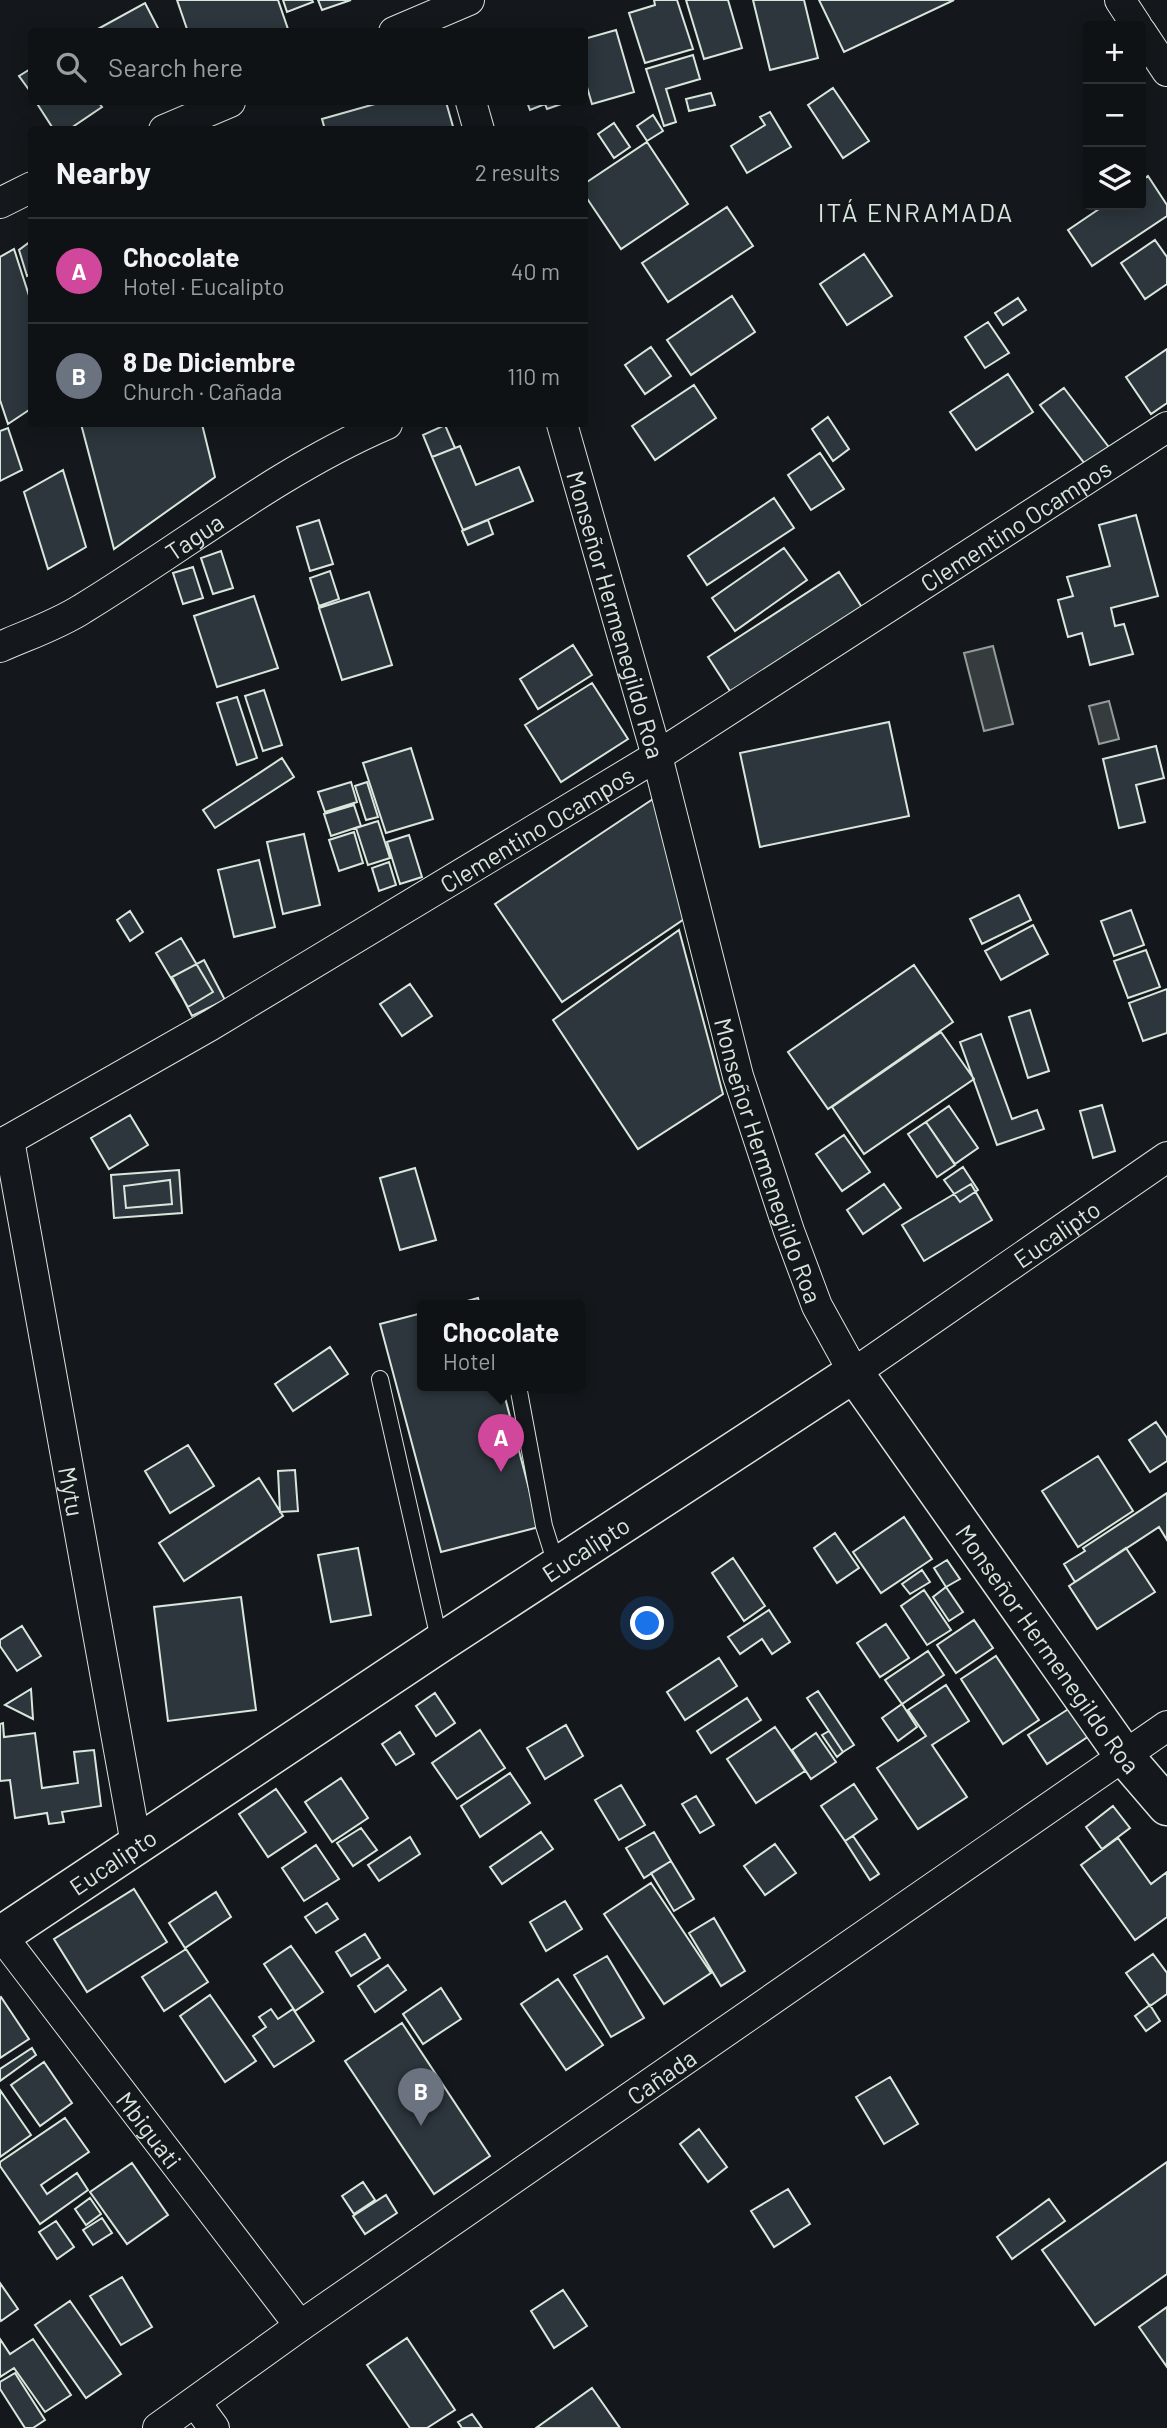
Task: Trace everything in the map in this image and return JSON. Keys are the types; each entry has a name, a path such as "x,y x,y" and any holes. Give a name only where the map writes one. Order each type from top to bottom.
{"street":[{"path":"1120,0 1134,21"},
{"path":"408,28 456,14"},
{"path":"1146,40 1167,71"},
{"path":"173,126 223,105"},
{"path":"472,105 478,126"},
{"path":"0,203 28,189"},
{"name":"Tagua","path":"0,648 80,611 233,509 343,443 380,427"},
{"name":"Monseñor Hermenegildo Roa","path":"563,427 657,756 738,1076 789,1231 817,1306 853,1373 1125,1757 1167,1805"},
{"name":"Clementino Ocampos","path":"4,1142 211,1025 657,756 1167,427"},
{"name":"Mytu","path":"4,1142 136,1844"},
{"name":"Eucalipto","path":"0,1935 853,1373 1167,1157"},
{"name":"Cañada","path":"158,2428 300,2326 1167,1726"},
{"name":"Mbiguati","path":"0,1935 300,2326"},
{"path":"195,2402 214,2428"}],"lane":[{"path":"380,1379 440,1643"},
{"path":"519,1391 544,1526 557,1567"}],"shaded area":[{"path":"993,646 1013,724 984,731 964,653"},
{"path":"1109,701 1119,739 1099,744 1089,706"}],"building":[{"path":"177,0 278,0 288,28 187,28"},
{"path":"283,0 312,0 313,2 287,12"},
{"path":"318,0 351,0 322,10"},
{"path":"654,0 677,0 693,49 645,63 629,13 655,5"},
{"path":"686,0 728,0 742,48 704,59"},
{"path":"753,0 804,0 818,58 770,70"},
{"path":"819,0 954,0 844,52"},
{"path":"145,3 158,28 100,28"},
{"path":"616,30 634,92 592,104 588,90 588,38"},
{"path":"693,55 700,79 666,89 676,122 664,126 646,69"},
{"path":"28,70 28,88 19,76"},
{"path":"833,88 869,141 843,158 808,105"},
{"path":"711,93 715,105 689,111 686,99"},
{"path":"38,105 102,107 74,126 51,126"},
{"path":"371,105 447,105 453,126 324,126 322,119"},
{"path":"528,105 542,105 530,110"},
{"path":"770,112 791,147 747,173 731,146 765,125 760,117"},
{"path":"653,115 663,131 647,141 637,126"},
{"path":"614,123 630,147 614,158 598,134"},
{"path":"647,142 688,204 621,249 588,200 588,181"},
{"path":"1148,176 1167,205 1167,216 1092,266 1068,230 1098,210 1146,210"},
{"path":"727,207 753,246 668,302 642,263"},
{"path":"1155,240 1167,257 1167,284 1145,299 1121,263"},
{"path":"28,243 27,276 19,250"},
{"path":"14,249 28,293 28,411 8,424 0,400 0,257"},
{"path":"864,254 892,296 847,325 820,284"},
{"path":"732,296 755,332 691,375 667,340"},
{"path":"1018,298 1026,310 1003,325 995,313"},
{"path":"988,322 1009,353 985,368 965,337"},
{"path":"651,347 671,376 645,394 625,365"},
{"path":"1167,349 1167,403 1151,414 1126,377"},
{"path":"1008,374 1033,412 976,450 950,412"},
{"path":"694,385 716,418 655,460 632,426"},
{"path":"1064,388 1111,450 1088,468 1040,405"},
{"path":"828,417 849,449 833,461 812,429"},
{"path":"82,427 203,427 215,477 114,549"},
{"path":"446,427 455,448 432,457 423,435"},
{"path":"8,428 22,470 0,481 0,431"},
{"path":"460,446 476,485 519,467 533,501 463,530 432,457"},
{"path":"820,453 844,489 811,510 788,475"},
{"path":"63,470 86,547 48,569 24,492"},
{"path":"774,498 794,528 707,585 688,556"},
{"path":"1136,515 1158,596 1111,608 1115,626 1124,624 1133,654 1090,665 1082,633 1068,637 1058,600 1073,596 1067,577 1110,566 1099,525"},
{"path":"319,520 333,564 310,571 297,527"},
{"path":"488,520 493,534 468,545 462,531"},
{"path":"784,548 807,580 735,631 712,598"},
{"path":"221,551 233,588 213,594 201,558"},
{"path":"193,567 203,598 183,604 173,573"},
{"path":"330,571 339,599 319,606 310,578"},
{"path":"839,572 863,609 732,694 708,657"},
{"path":"369,592 392,665 342,680 319,608"},
{"path":"254,596 278,668 217,687 194,616"},
{"path":"573,645 592,675 538,709 520,679"},
{"path":"592,683 628,739 561,782 525,725"},
{"path":"264,690 282,745 263,751 245,696"},
{"path":"237,697 257,758 237,765 217,703"},
{"path":"889,722 909,816 760,847 740,753"},
{"path":"1156,746 1164,778 1136,785 1145,822 1119,828 1103,759"},
{"path":"411,748 433,819 386,833 363,763"},
{"path":"282,758 294,777 215,828 203,810"},
{"path":"351,782 357,802 325,812 318,792"},
{"path":"367,782 378,817 366,820 355,786"},
{"path":"653,799 690,915 562,1002 495,904"},
{"path":"354,805 361,826 331,836 324,814"},
{"path":"378,821 390,858 368,865 356,828"},
{"path":"354,832 363,863 339,871 329,840"},
{"path":"304,834 320,905 283,914 267,842"},
{"path":"409,835 422,877 400,884 387,842"},
{"path":"259,860 275,927 234,937 218,870"},
{"path":"389,862 396,885 379,891 372,868"},
{"path":"1019,895 1031,920 982,944 970,919"},
{"path":"1131,910 1144,945 1114,956 1101,921"},
{"path":"130,911 143,932 130,941 117,920"},
{"path":"1033,925 1048,954 1001,980 985,951"},
{"path":"679,930 723,1094 638,1149 553,1020"},
{"path":"181,938 213,992 188,1007 156,953"},
{"path":"1146,950 1160,987 1128,998 1114,961"},
{"path":"204,960 225,1000 192,1016 172,977"},
{"path":"914,965 953,1022 828,1109 788,1052"},
{"path":"410,984 432,1016 402,1036 380,1004"},
{"path":"1167,989 1167,1033 1143,1041 1129,1003"},
{"path":"1030,1010 1049,1071 1028,1078 1009,1017"},
{"path":"941,1032 974,1079 864,1154 832,1107"},
{"path":"981,1034 1012,1119 1037,1110 1044,1129 997,1145 960,1042"},
{"path":"1102,1105 1115,1151 1093,1158 1080,1111"},
{"path":"949,1106 978,1148 955,1164 926,1122"},
{"path":"130,1115 148,1145 109,1169 91,1138"},
{"path":"926,1122 955,1165 937,1177 908,1134"},
{"path":"844,1135 870,1172 842,1191 816,1154"},
{"path":"963,1167 978,1190 960,1202 944,1180"},
{"path":"415,1168 436,1240 400,1250 380,1178"},
{"path":"179,1170 182,1213 114,1218 111,1175"},
{"path":"170,1180 172,1204 126,1208 124,1186"},
{"path":"884,1184 901,1208 863,1234 847,1210"},
{"path":"971,1184 992,1220 924,1261 902,1225"},
{"path":"417,1314 417,1391 503,1391 539,1527 441,1552 380,1324"},
{"path":"330,1347 348,1374 293,1411 275,1384"},
{"path":"1156,1422 1167,1438 1167,1461 1150,1472 1129,1440"},
{"path":"188,1445 214,1486 170,1513 145,1471"},
{"path":"1098,1456 1133,1511 1078,1547 1042,1491"},
{"path":"295,1470 298,1511 280,1512 278,1471"},
{"path":"259,1478 283,1516 184,1581 159,1543"},
{"path":"1167,1493 1167,1540 1159,1527 1075,1582 1064,1564 1085,1551 1083,1548"},
{"path":"904,1517 932,1559 881,1593 853,1552"},
{"path":"835,1533 859,1568 837,1583 814,1548"},
{"path":"358,1548 371,1615 331,1622 318,1555"},
{"path":"1126,1548 1155,1592 1097,1629 1069,1586"},
{"path":"733,1558 765,1606 744,1621 712,1573"},
{"path":"947,1560 960,1579 946,1587 934,1568"},
{"path":"922,1570 930,1582 910,1594 902,1584"},
{"path":"946,1587 963,1612 949,1621 933,1597"},
{"path":"924,1590 951,1630 927,1645 901,1606"},
{"path":"241,1597 256,1710 168,1721 154,1607"},
{"path":"769,1610 790,1642 772,1654 762,1639 740,1654 728,1637"},
{"path":"974,1620 993,1648 956,1673 937,1645"},
{"path":"886,1624 909,1658 880,1677 857,1643"},
{"path":"22,1626 41,1656 17,1671 0,1646 0,1640"},
{"path":"928,1651 944,1675 902,1704 885,1680"},
{"path":"996,1656 1039,1720 1003,1744 961,1679"},
{"path":"719,1658 737,1686 685,1720 667,1692"},
{"path":"946,1685 969,1721 932,1745 967,1797 918,1829 877,1768 926,1736 908,1710"},
{"path":"31,1689 33,1719 5,1705"},
{"path":"818,1691 854,1745 843,1752 807,1698"},
{"path":"435,1693 455,1723 436,1736 416,1706"},
{"path":"747,1698 761,1720 711,1753 697,1731"},
{"path":"902,1704 917,1727 898,1741 882,1718"},
{"path":"1070,1708 1089,1736 1047,1764 1028,1735"},
{"path":"3,1723 4,1737 35,1733 42,1788 78,1783 74,1752 94,1750 101,1806 62,1812 64,1822 49,1824 47,1813 15,1818 10,1780 0,1781 0,1724"},
{"path":"566,1725 583,1756 545,1779 527,1748"},
{"path":"775,1727 805,1771 756,1803 727,1759"},
{"path":"480,1730 505,1768 457,1799 432,1763"},
{"path":"829,1731 843,1752 837,1757 822,1735"},
{"path":"400,1732 414,1754 396,1765 382,1744"},
{"path":"816,1733 836,1762 811,1779 792,1750"},
{"path":"510,1773 530,1803 480,1837 461,1806"},
{"path":"341,1778 368,1818 332,1842 305,1802"},
{"path":"854,1784 877,1819 845,1841 821,1806"},
{"path":"621,1785 645,1825 619,1840 595,1800"},
{"path":"276,1789 306,1832 268,1857 239,1814"},
{"path":"696,1796 714,1825 700,1833 682,1804"},
{"path":"1113,1806 1130,1828 1102,1849 1086,1827"},
{"path":"361,1828 377,1850 353,1866 337,1843"},
{"path":"541,1832 553,1849 502,1884 490,1867"},
{"path":"654,1832 671,1861 644,1878 626,1848"},
{"path":"853,1836 879,1874 870,1880 845,1841"},
{"path":"410,1837 420,1854 379,1881 368,1865"},
{"path":"1118,1838 1151,1884 1167,1872 1167,1917 1135,1940 1081,1865"},
{"path":"775,1844 796,1873 765,1895 744,1866"},
{"path":"316,1845 339,1879 304,1901 282,1868"},
{"path":"671,1861 694,1899 674,1911 651,1873"},
{"path":"651,1883 711,1973 664,2004 604,1914"},
{"path":"134,1889 167,1942 87,1992 54,1939"},
{"path":"216,1892 231,1917 185,1948 169,1923"},
{"path":"565,1901 582,1929 546,1951 530,1922"},
{"path":"327,1903 338,1919 316,1933 305,1917"},
{"path":"714,1918 745,1971 721,1986 689,1933"},
{"path":"365,1934 380,1958 351,1976 336,1952"},
{"path":"291,1946 323,1992 295,2011 264,1964"},
{"path":"186,1949 208,1982 164,2011 142,1977"},
{"path":"1153,1954 1167,1973 1167,1994 1150,2006 1126,1973"},
{"path":"607,1956 644,2018 611,2037 574,1975"},
{"path":"388,1965 406,1990 375,2012 358,1986"},
{"path":"558,1979 603,2045 566,2070 521,2004"},
{"path":"441,1988 461,2019 423,2044 403,2014"},
{"path":"210,1995 256,2061 225,2082 180,2016"},
{"path":"0,1998 29,2039 0,2058"},
{"path":"1150,2005 1160,2021 1146,2031 1135,2016"},
{"path":"271,2009 278,2019 293,2009 314,2041 274,2067 253,2036 266,2027 259,2017"},
{"path":"402,2023 490,2156 434,2194 345,2061"},
{"path":"32,2048 36,2055 0,2081 0,2069"},
{"path":"44,2062 72,2103 40,2126 11,2085"},
{"path":"890,2077 918,2124 884,2144 856,2097"},
{"path":"0,2090 31,2135 0,2157"},
{"path":"65,2118 89,2152 41,2185 47,2194 77,2173 88,2190 40,2224 0,2166 0,2162"},
{"path":"699,2129 727,2167 708,2182 680,2144"},
{"path":"1167,2162 1167,2274 1095,2325 1042,2250"},
{"path":"132,2163 168,2215 127,2244 90,2192"},
{"path":"363,2182 375,2200 354,2214 342,2196"},
{"path":"788,2189 810,2224 774,2247 751,2211"},
{"path":"386,2195 397,2213 365,2234 353,2216"},
{"path":"90,2198 101,2214 86,2225 75,2209"},
{"path":"1049,2199 1065,2221 1012,2259 997,2237"},
{"path":"102,2218 112,2233 93,2245 83,2230"},
{"path":"56,2221 74,2247 57,2259 39,2232"},
{"path":"122,2277 152,2327 121,2345 90,2296"},
{"path":"0,2283 18,2309 1,2321 0,2319"},
{"path":"563,2290 587,2326 554,2348 531,2311"},
{"path":"70,2301 121,2374 86,2398 35,2325"},
{"path":"1167,2307 1167,2367 1139,2327"},
{"path":"407,2338 455,2410 427,2428 410,2428 367,2365"},
{"path":"0,2339 10,2354 33,2339 71,2395 45,2412 14,2368 0,2377"},
{"path":"15,2373 45,2420 33,2428 25,2428 0,2389 0,2382"},
{"path":"592,2388 620,2428 536,2428"},
{"path":"472,2414 482,2428 462,2428 458,2422"}],"place":[{"name":"Chocolate","path":"501,1472"},
{"name":"8 De Diciembre","path":"421,2126"}],"district":[{"name":"ITÁ ENRAMADA","path":"916,211"}]}
